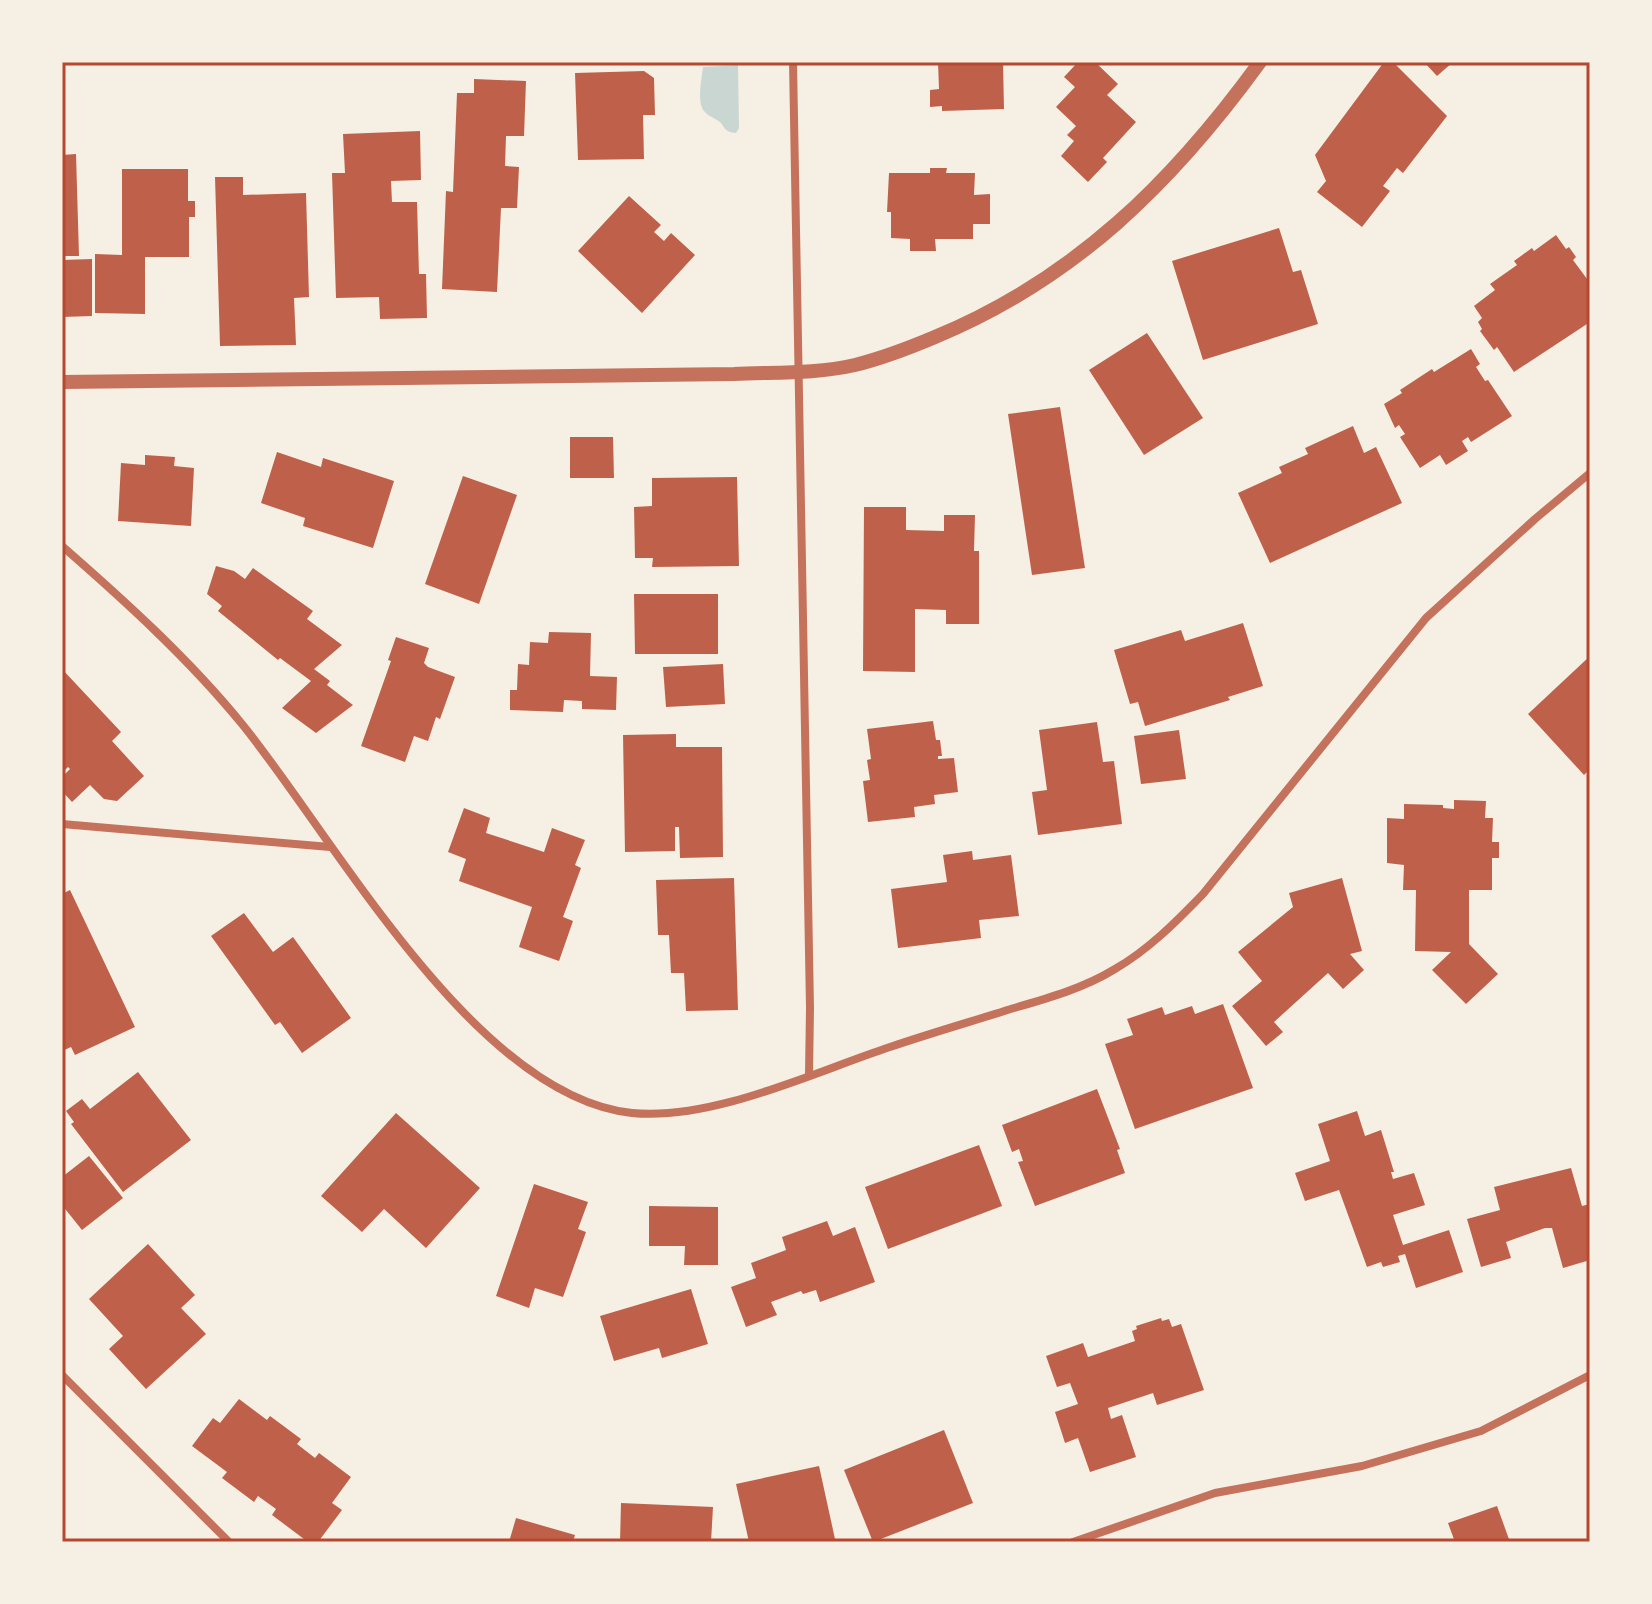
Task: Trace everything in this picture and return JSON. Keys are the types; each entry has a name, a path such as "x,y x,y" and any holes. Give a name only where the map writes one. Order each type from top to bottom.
{"street":[{"path":"793,62 809,1075"},
{"path":"62,382 798,371 854,365 886,356 984,316 1046,279 1155,187 1209,129 1260,62"},
{"path":"62,546 150,627 240,722 371,902 449,996 515,1058 547,1081 603,1107 633,1113 660,1113 701,1108 746,1097 888,1047 1071,990 1135,956 1188,910 1234,859 1426,618 1590,473"},
{"path":"62,824 330,847"},
{"path":"62,1375 229,1542"},
{"path":"1073,1542 1215,1493 1362,1466 1481,1431 1590,1375"}],"shaded area":[{"path":"738,65 739,128 736,133 727,130 705,112 700,90 703,67"}],"building":[{"path":"938,62 1003,62 1004,109 942,111 942,106 930,107 930,90 939,89"},
{"path":"1078,62 1095,62 1118,84 1107,95 1136,122 1103,158 1107,162 1088,182 1061,156 1074,141 1067,135 1076,126 1056,107 1075,87 1064,77"},
{"path":"1384,62 1393,62 1447,116 1403,173 1397,168 1383,186 1390,191 1362,227 1317,192 1326,181 1315,155"},
{"path":"1424,62 1453,62 1437,76"},
{"path":"644,71 654,78 655,115 643,115 644,159 578,160 575,73"},
{"path":"474,79 526,81 524,136 506,136 505,166 519,167 517,208 501,208 497,292 442,289 446,191 453,192 457,93 474,93"},
{"path":"420,131 421,180 391,181 392,202 417,202 419,274 426,274 427,318 380,319 379,297 336,298 332,173 345,173 343,134"},
{"path":"76,154 79,256 62,256 62,155"},
{"path":"930,168 947,168 946,173 975,173 974,195 990,194 990,224 973,224 973,239 935,239 936,251 910,251 910,239 891,238 891,212 887,212 889,173 930,173"},
{"path":"122,169 188,169 188,201 195,201 195,217 189,217 189,257 145,257 145,314 95,313 95,254 122,255"},
{"path":"215,177 243,177 243,195 306,193 309,297 294,298 296,345 220,346"},
{"path":"629,196 661,225 654,232 664,241 671,233 695,255 642,313 578,251"},
{"path":"1279,228 1293,272 1301,270 1318,324 1203,360 1172,261"},
{"path":"1556,235 1566,249 1569,247 1576,257 1573,260 1590,283 1590,322 1514,372 1497,347 1494,350 1480,331 1478,322 1482,318 1474,306 1495,290 1490,284 1517,265 1514,261"},
{"path":"92,259 92,316 62,317 62,260"},
{"path":"1147,333 1203,418 1144,455 1089,370"},
{"path":"1471,349 1480,364 1476,367 1512,416 1471,442 1468,437 1462,441 1468,451 1446,465 1440,455 1420,468 1400,437 1405,434 1399,425 1395,428 1384,404 1432,369 1434,372"},
{"path":"1060,407 1085,568 1032,575 1008,414"},
{"path":"1353,426 1364,453 1376,447 1402,503 1270,563 1238,493 1282,473 1279,467 1308,454 1305,448"},
{"path":"570,437 613,437 614,478 570,478"},
{"path":"277,452 321,467 323,458 394,481 373,548 303,526 305,518 261,503"},
{"path":"145,455 175,457 174,466 194,468 191,526 118,521 121,463 145,465"},
{"path":"463,476 517,495 479,604 425,584"},
{"path":"737,477 739,566 652,567 653,558 635,558 634,507 652,506 652,478"},
{"path":"864,507 906,507 906,530 944,531 944,515 975,515 974,551 979,551 979,624 946,624 946,610 915,609 915,672 863,671"},
{"path":"216,566 234,571 245,579 253,568 313,611 307,619 342,645 314,669 330,681 327,685 353,705 316,733 282,708 311,681 280,658 278,660 218,611 222,606 207,594"},
{"path":"634,594 718,594 718,654 635,654"},
{"path":"1243,623 1263,686 1228,697 1230,700 1145,726 1138,702 1130,704 1114,650 1181,630 1185,641"},
{"path":"549,632 591,633 590,676 617,677 616,710 582,709 582,701 564,700 563,712 510,710 510,690 517,690 518,664 529,665 530,642 548,643"},
{"path":"396,637 429,648 424,663 455,677 440,719 436,717 428,741 414,736 405,762 361,746 391,661 388,660"},
{"path":"1590,656 1590,769 1584,775 1528,714"},
{"path":"723,664 725,704 666,707 663,667"},
{"path":"62,669 121,732 112,741 144,776 117,801 104,799 90,785 72,802 62,791 62,777 70,769 68,767 62,773"},
{"path":"933,721 936,740 940,740 942,756 938,759 954,758 958,792 934,795 935,804 914,807 915,817 868,822 863,781 870,780 867,729"},
{"path":"1097,722 1103,762 1114,761 1122,824 1038,835 1032,792 1047,790 1039,730"},
{"path":"1179,730 1186,779 1141,784 1134,736"},
{"path":"676,734 676,747 722,747 723,857 680,858 679,827 675,827 675,851 625,852 623,735"},
{"path":"1454,800 1486,801 1485,818 1493,818 1492,842 1499,842 1499,858 1492,858 1492,890 1469,890 1469,944 1498,974 1466,1004 1432,970 1451,952 1415,951 1416,890 1403,890 1404,865 1387,863 1387,818 1404,819 1404,804 1443,805 1443,808 1454,809"},
{"path":"464,808 490,818 486,833 544,852 552,828 585,840 575,865 581,868 563,917 573,921 559,961 519,947 532,907 459,881 466,859 448,852"},
{"path":"972,851 973,860 1011,855 1019,916 979,920 981,938 898,948 891,889 947,882 943,855"},
{"path":"734,878 738,1010 686,1011 684,973 671,973 669,935 658,935 656,880"},
{"path":"1342,878 1362,951 1350,954 1364,970 1343,989 1328,973 1274,1022 1283,1032 1266,1046 1232,1006 1262,981 1238,952 1293,907 1289,893"},
{"path":"70,890 135,1027 75,1055 71,1047 62,1051 62,894"},
{"path":"244,913 273,952 293,937 351,1018 302,1053 280,1022 275,1025 211,936"},
{"path":"1223,1004 1253,1088 1135,1129 1105,1044 1133,1035 1127,1019 1162,1007 1165,1015 1192,1006 1195,1014"},
{"path":"138,1072 191,1140 123,1192 71,1124 74,1122 66,1111 82,1099 90,1109"},
{"path":"1097,1089 1120,1149 1117,1150 1125,1173 1035,1206 1018,1162 1023,1161 1019,1149 1012,1152 1002,1125"},
{"path":"1357,1111 1365,1136 1381,1130 1394,1172 1391,1172 1393,1179 1414,1173 1425,1205 1393,1215 1403,1245 1449,1230 1463,1272 1416,1288 1405,1254 1398,1256 1400,1262 1383,1267 1381,1262 1367,1267 1339,1190 1305,1201 1295,1173 1330,1161 1318,1124"},
{"path":"396,1113 480,1188 426,1248 384,1209 362,1232 321,1196"},
{"path":"979,1145 1002,1206 888,1249 865,1187"},
{"path":"89,1156 123,1198 82,1230 62,1205 62,1177"},
{"path":"1571,1168 1582,1206 1590,1204 1590,1260 1563,1268 1552,1228 1545,1228 1506,1242 1511,1258 1481,1267 1467,1219 1500,1210 1494,1187"},
{"path":"534,1184 588,1202 578,1229 586,1232 563,1297 535,1288 529,1308 496,1296"},
{"path":"649,1206 718,1207 718,1265 684,1265 685,1246 649,1246"},
{"path":"827,1221 833,1236 855,1227 875,1282 820,1302 816,1290 803,1294 801,1291 771,1302 777,1315 746,1327 731,1287 756,1278 751,1263 786,1250 782,1237"},
{"path":"148,1244 195,1295 181,1308 206,1334 146,1389 109,1349 123,1336 89,1299"},
{"path":"691,1289 708,1344 662,1358 659,1348 614,1361 600,1316"},
{"path":"1161,1318 1162,1321 1169,1319 1172,1327 1181,1324 1204,1390 1157,1405 1153,1393 1108,1408 1111,1419 1122,1415 1136,1457 1090,1472 1078,1438 1065,1443 1055,1412 1078,1404 1070,1383 1057,1387 1046,1356 1083,1343 1088,1357 1135,1341 1132,1331 1137,1329 1136,1326"},
{"path":"239,1399 267,1420 270,1416 301,1439 297,1444 315,1458 319,1453 351,1477 332,1503 342,1510 318,1542 308,1542 272,1515 276,1509 258,1496 254,1502 222,1478 227,1472 192,1446 213,1418 220,1423"},
{"path":"944,1430 973,1503 873,1542 844,1470"},
{"path":"819,1466 835,1539 820,1542 749,1542 736,1484"},
{"path":"621,1503 713,1507 711,1542 620,1542"},
{"path":"1497,1506 1510,1542 1455,1542 1448,1523"},
{"path":"516,1518 575,1535 573,1542 509,1542"}]}
